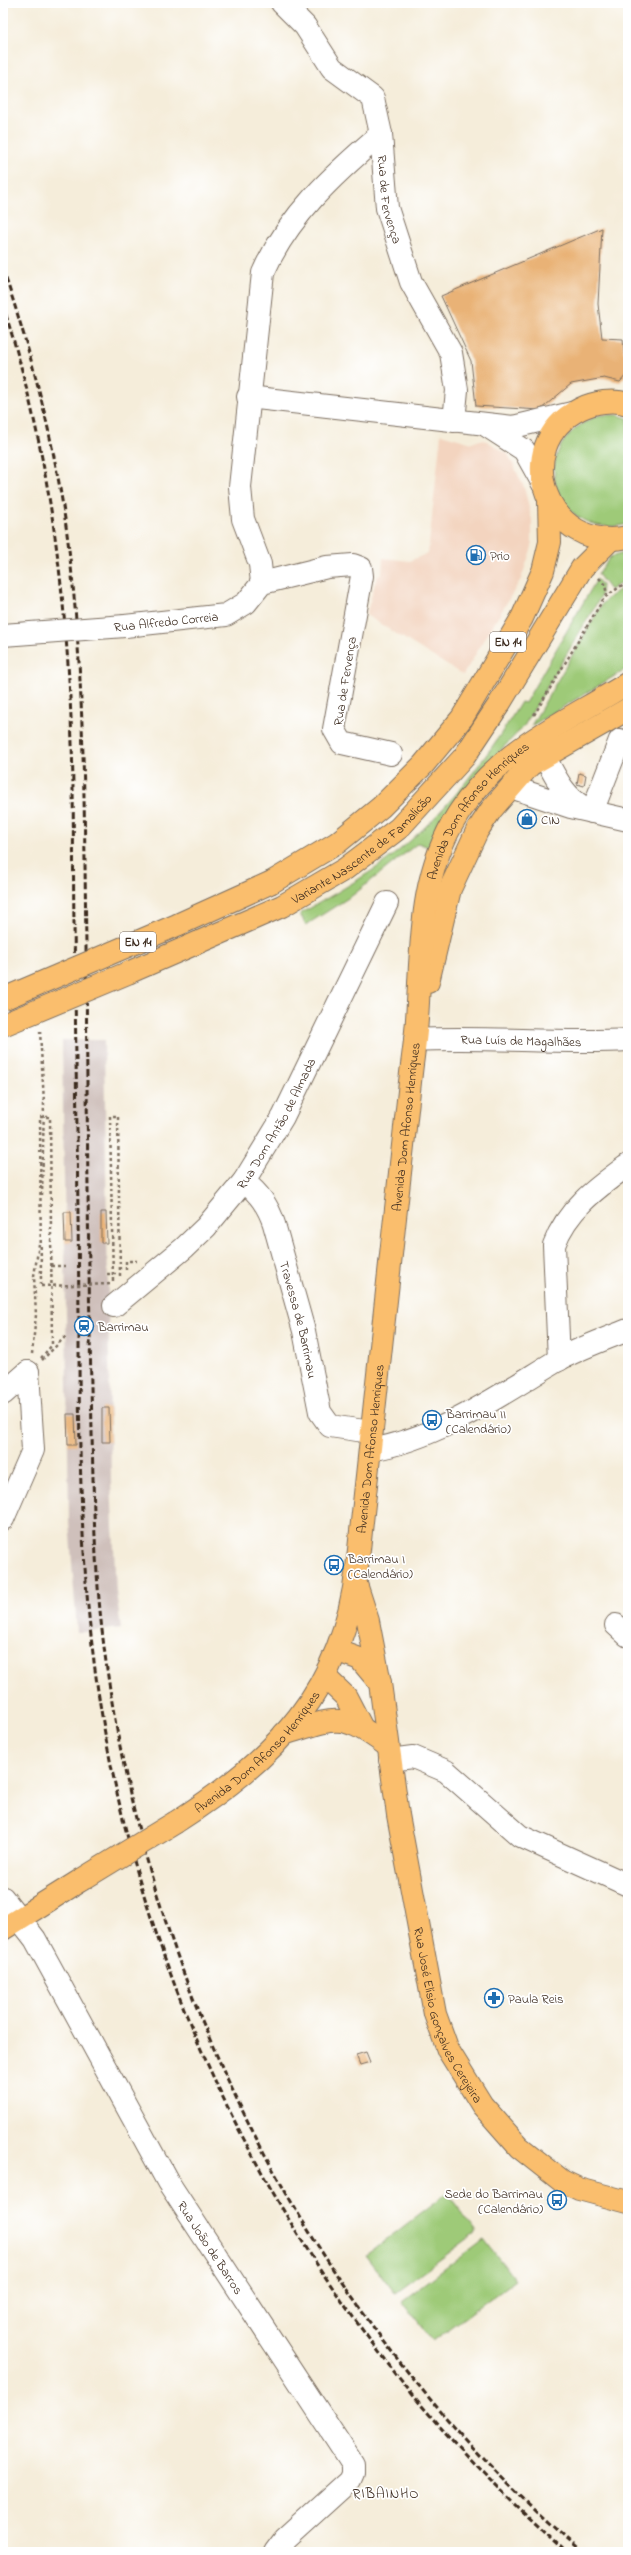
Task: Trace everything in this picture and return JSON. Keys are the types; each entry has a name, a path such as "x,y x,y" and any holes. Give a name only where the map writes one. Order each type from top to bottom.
{"main road":[{"name":"EN 14","path":"619,538 596,538 568,525 546,493 542,464 547,444 557,427 572,413 588,405 606,402 627,402"},
{"name":"Variante Nascente de Famalicão","path":"3,999 177,925 272,882 337,843 381,807 423,765 462,718 522,618 543,571 550,542 546,493"},
{"name":"Variante Nascente de Famalicão","path":"3,1025 192,947 282,906 345,869 399,828 464,756 498,706 582,568 619,538"},
{"name":"Avenida Dom Afonso Henriques","path":"416,1030 435,957 450,889 477,831 491,810 511,788 529,758 628,683"},
{"name":"Avenida Dom Afonso Henriques","path":"12,1924 218,1795 246,1773 284,1734 314,1699 326,1678 338,1651 347,1621 355,1581 416,1030 424,907 442,845 457,816 475,789 529,758 628,709"},
{"name":"Rua José Elísio Gonçalves Cerejeira","path":"355,1581 367,1613 380,1683 398,1815 435,2014 448,2050 482,2105 519,2148 562,2181 579,2188 628,2202"},
{"path":"338,1651 360,1660 380,1683"},
{"path":"326,1678 346,1697 360,1726 389,1753"},
{"path":"284,1734 323,1722 342,1720 360,1726"}],"street":[{"name":"Rua de Fervença","path":"282,3 305,26 332,68 373,98 381,134 390,216 411,282 451,353 457,390 454,421"},
{"path":"262,583 260,564 243,519 240,487 248,397 263,273 275,246 297,215 346,164 381,134"},
{"path":"248,397 513,427 572,413"},
{"path":"482,423 524,450 546,493"},
{"name":"Rua de Fervença","path":"262,583 327,567 352,565 361,568 362,576 334,729 342,743 391,754"},
{"name":"Rua Alfredo Correia","path":"3,635 125,626 226,615 246,603 262,583"},
{"path":"592,812 620,740"},
{"path":"529,758 559,786 571,800 592,812"},
{"path":"511,788 592,812 628,820"},
{"name":"Rua Dom Antão de Almada","path":"116,1297 190,1243 226,1204 244,1181 283,1117 387,903"},
{"name":"Rua Luís de Magalhães","path":"416,1030 470,1037 524,1040 628,1040"},
{"path":"559,1360 554,1245 560,1227 572,1211 628,1165"},
{"name":"Travessa de Barrimau","path":"244,1181 259,1194 269,1207 304,1330 320,1412 330,1426 370,1441 391,1446 436,1429 521,1385 559,1360 628,1330"},
{"path":"3,1394 28,1372"},
{"path":"3,1519 32,1450 28,1372"},
{"path":"389,1753 412,1757 446,1771 520,1836 628,1885"},
{"name":"Rua João de Barros","path":"3,1898 12,1924 34,1939 162,2173 353,2464 353,2473 350,2480 284,2540 275,2552"}],"path":[{"path":"595,575 602,580 607,595"},
{"path":"530,722 607,595 628,581"},
{"path":"28,1372 36,1315 34,1276 41,1235 44,1102 40,1030"},
{"path":"110,1116 118,1116 120,1274 116,1297 110,1116"},
{"path":"28,1372 52,1345 51,1266 50,1117 40,1117 41,1286 116,1297"},
{"path":"51,1266 65,1266"},
{"path":"107,1274 120,1274"},
{"path":"28,1372 66,1336"}],"shaded area":[{"name":"Prio","path":"441,434 472,443 480,440 487,441 508,454 524,487 532,520 532,547 521,579 463,675 366,615 377,577 382,574 383,558 410,561 428,553"},
{"path":"62,1040 104,1040 111,1481 116,1592 121,1628 87,1632 77,1632 69,1521"}],"green space":[{"path":"600,415 617,415 628,418 628,524 603,526 582,519 566,506 557,488 554,468 560,447 575,429"},
{"path":"628,552 628,579 610,590 598,574 610,557"},
{"path":"597,579 602,585 601,596 524,726 472,780 431,848 418,843 353,895 306,925 300,914 367,874 398,851 439,813 475,771 521,702 525,703"},
{"path":"628,584 628,668 531,726 602,604 609,597"},
{"path":"447,2193 477,2232 395,2293 366,2255"},
{"path":"484,2239 515,2280 433,2341 402,2301"}],"building":[{"path":"602,228 598,304 602,338 623,339 624,352 628,358 628,373 620,382 604,378 571,384 540,410 476,406 471,361 441,296"},
{"path":"579,773 586,775 584,786 577,784"},
{"path":"64,1212 71,1212 72,1242 65,1242"},
{"path":"101,1212 106,1212 107,1243 101,1243"},
{"path":"102,1408 109,1408 110,1442 102,1442"},
{"path":"67,1414 75,1414 76,1445 68,1445"},
{"path":"366,2052 370,2062 360,2065 356,2055"}],"railway":[{"path":"3,270 23,331 40,393 60,487 72,572 80,678 84,785 89,1276 95,1539 102,1630 123,1761 156,1890 200,2016 255,2136 322,2252 398,2360 485,2460 582,2552"},
{"path":"3,306 19,359 44,467 53,522 66,633 73,766 80,1469 82,1519 89,1618 95,1667 102,1716 121,1810 147,1903 178,1994 216,2082 259,2168 308,2251 363,2330 422,2406 491,2481 565,2552"}],"place":[{"name":"Prio","path":"476,555"},
{"name":"CIN","path":"527,819"},
{"name":"Barrimau","path":"84,1326"},
{"name":"Barrimau II (Calendário)","path":"432,1420"},
{"name":"Barrimau I (Calendário)","path":"334,1565"},
{"name":"Paula Reis","path":"494,1998"},
{"name":"Sede do Barrimau (Calendário)","path":"557,2200"}],"district":[{"name":"RIBAINHO","path":"386,2493"}]}
